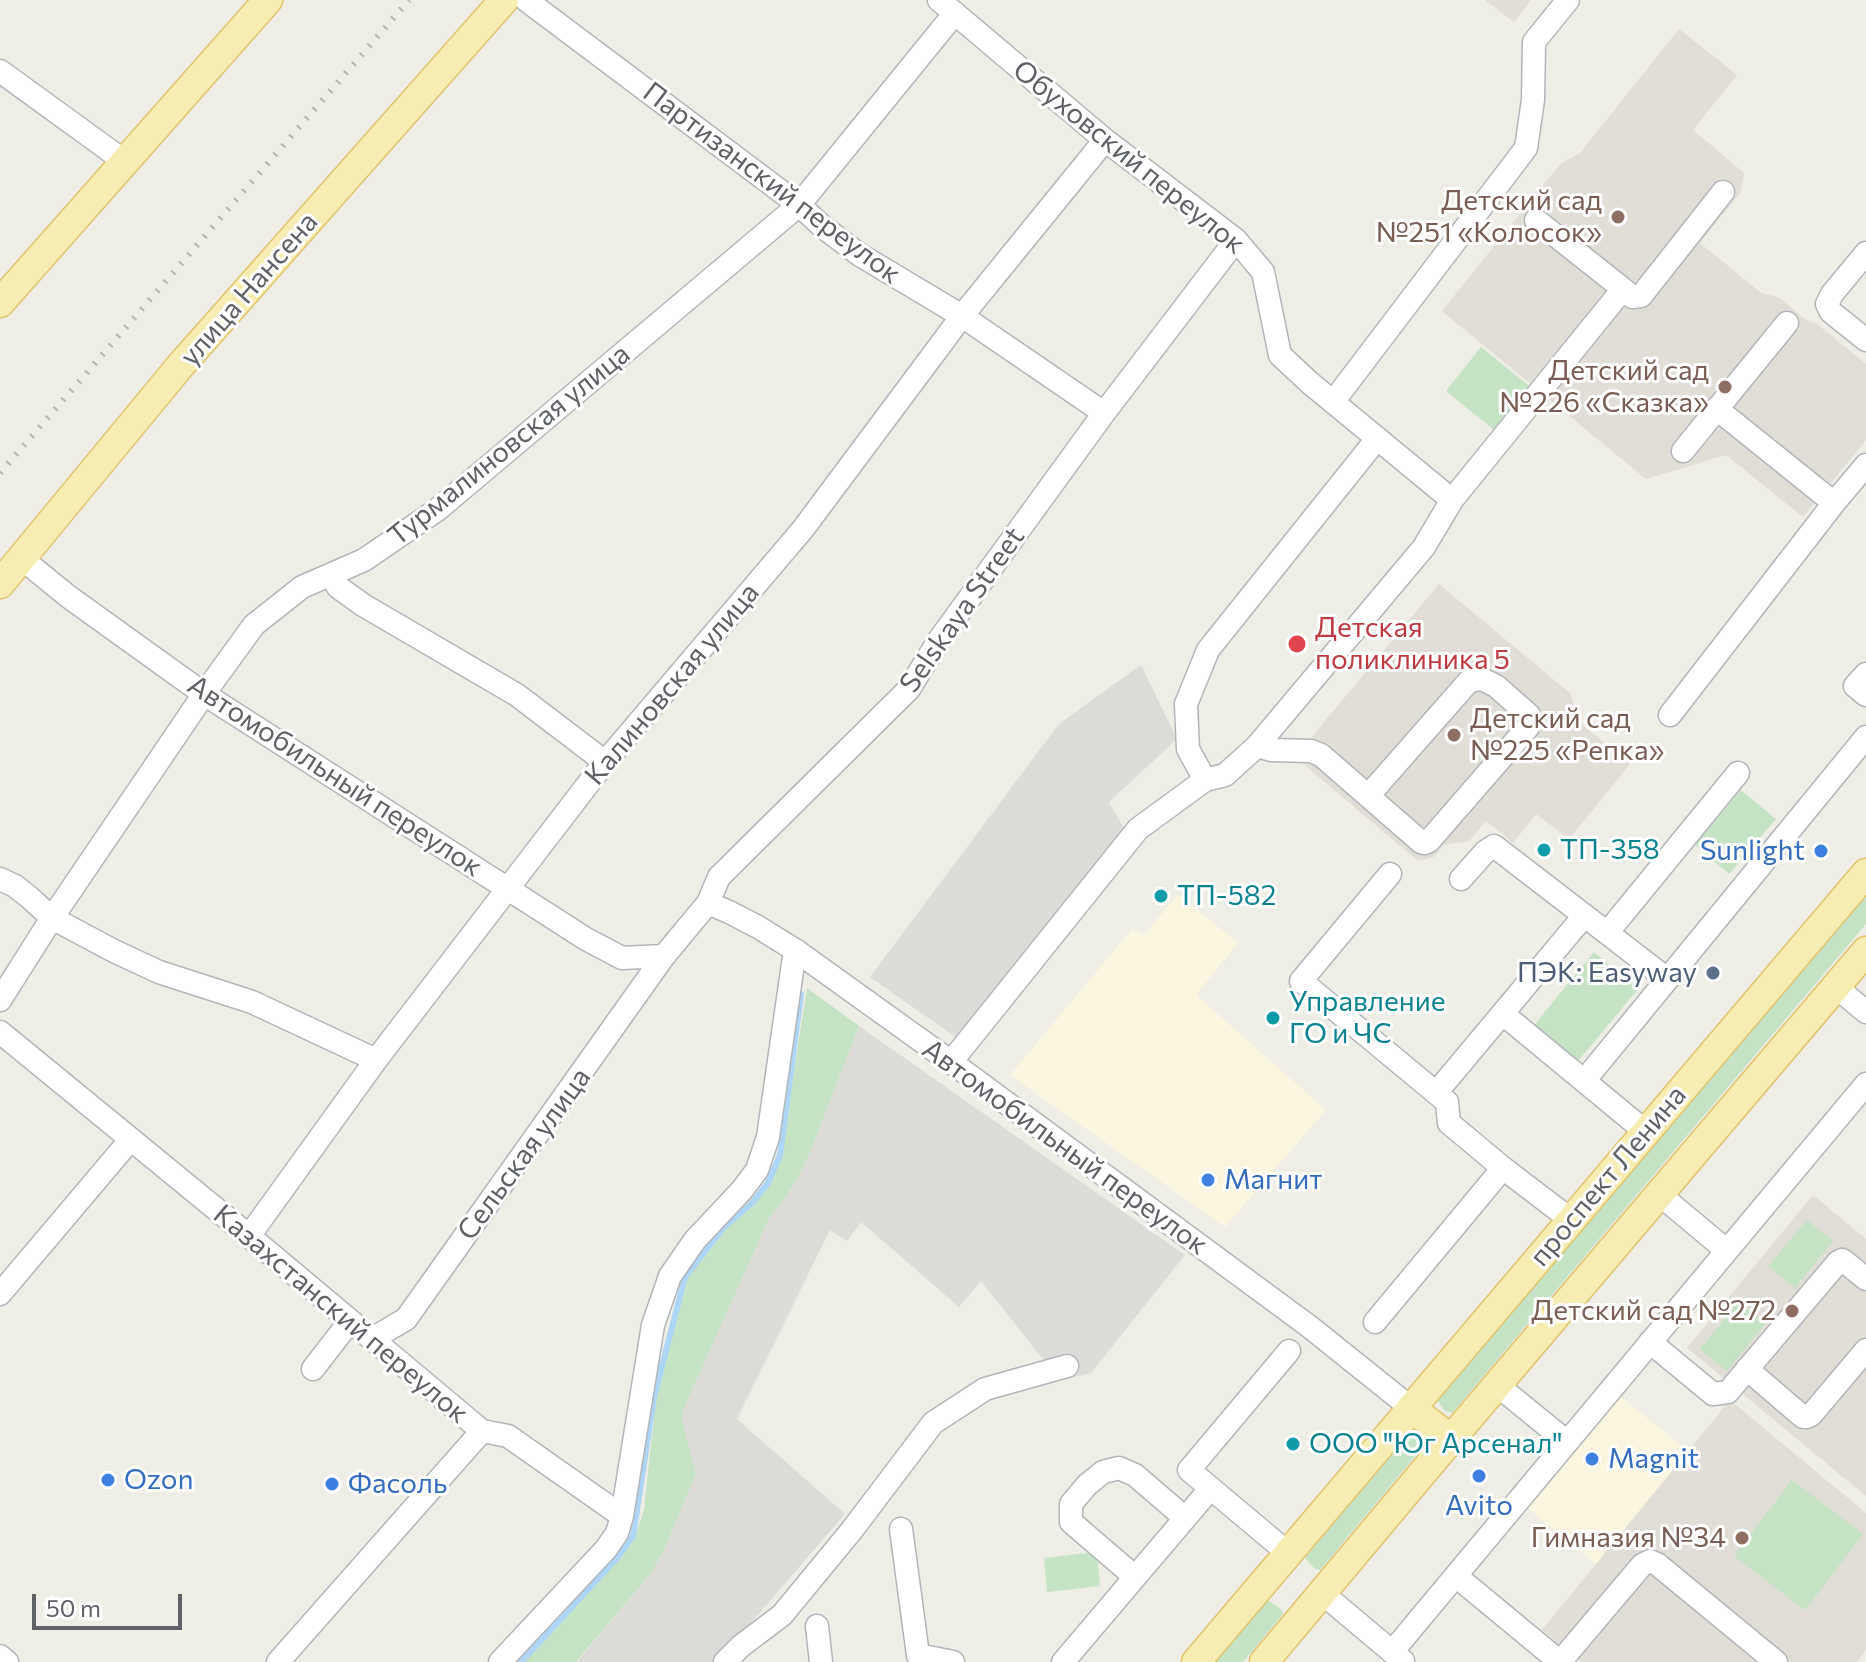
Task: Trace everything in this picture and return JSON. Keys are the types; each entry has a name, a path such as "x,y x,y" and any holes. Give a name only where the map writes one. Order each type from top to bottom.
{"main road":[{"path":"0,303 268,0"},
{"name":"улица Нансена","path":"0,584 180,366 504,0"},
{"name":"проспект Ленина","path":"1196,1662 1866,873"},
{"name":"проспект Ленина","path":"1264,1662 1866,951"},
{"path":"1411,1408 1451,1439"}],"street":[{"name":"Партизанский переулок","path":"526,0 799,205 860,255 962,316 1104,413"},
{"path":"1333,402 1526,148 1533,100 1534,42 1568,0"},
{"name":"Турмалиновская улица","path":"0,1000 52,918 254,625 302,587 364,560 437,510 799,205 947,7"},
{"name":"Обуховский переулок","path":"947,7 1105,140 1236,240 1263,272 1280,355 1376,440 1452,500"},
{"path":"0,71 124,161"},
{"name":"Калиновская улица","path":"249,1236 376,1060 605,762 803,529 962,316 1105,140"},
{"path":"1536,220 1632,297 1641,296 1723,192"},
{"name":"Selskaya Street","path":"664,956 708,903 719,877 909,689 939,640 1104,413 1236,240"},
{"path":"1866,253 1827,304 1831,312 1866,340"},
{"path":"951,1062 1138,829 1205,780 1225,775 1257,746 1424,547 1452,500 1623,289"},
{"path":"1683,451 1787,323"},
{"path":"1717,409 1834,503"},
{"path":"1205,780 1188,749 1186,704 1208,650 1376,440"},
{"path":"1670,715 1866,465"},
{"name":"Автомобильный переулок","path":"21,558 69,597 204,694 586,939 622,958 664,956"},
{"path":"331,575 338,587 363,605 517,695 605,762"},
{"path":"1866,674 1855,686 1866,695"},
{"path":"1257,746 1271,750 1311,751 1321,755 1368,796 1421,842 1429,841 1528,727 1529,715 1496,686 1482,679 1469,681 1368,796"},
{"path":"1584,1081 1866,737"},
{"path":"1607,933 1738,773"},
{"path":"1461,879 1494,846 1667,979"},
{"path":"1390,874 1301,981 1447,1102 1449,1123 1571,1220"},
{"path":"0,879 15,886 52,918 114,951 148,967 252,1002 376,1060"},
{"name":"Автомобильный переулок","path":"708,903 758,927 795,950 951,1062 1310,1327 1411,1408"},
{"path":"1436,1093 1584,916"},
{"path":"500,1662 606,1549 617,1533 653,1325 670,1276 695,1240 757,1170 768,1137 795,950"},
{"name":"Сельская улица","path":"372,1339 406,1319 664,956"},
{"path":"1836,987 1866,1012"},
{"path":"1503,1014 1646,1132"},
{"name":"Казахстанский переулок","path":"0,1032 482,1431 278,1662"},
{"path":"1322,1593 1398,1657 1456,1576 1866,1084"},
{"path":"0,1294 131,1139"},
{"path":"1375,1322 1503,1168"},
{"path":"1659,1194 1726,1250"},
{"path":"1650,1342 1713,1394 1728,1392 1838,1262 1842,1260 1866,1279"},
{"path":"313,1369 350,1321"},
{"path":"1747,1369 1803,1417 1807,1417 1866,1350"},
{"path":"1288,1553 1189,1470 1289,1351"},
{"path":"725,1662 782,1615 852,1530 933,1423 985,1389 1067,1366"},
{"path":"1497,1385 1567,1442"},
{"path":"482,1431 508,1436 622,1516"},
{"path":"1135,1577 1071,1522 1071,1504 1087,1485 1103,1472 1119,1468 1135,1475 1185,1518"},
{"path":"1063,1662 1210,1489"},
{"path":"901,1529 918,1655 953,1662"},
{"path":"1456,1576 1560,1662 1642,1565 1650,1561 1776,1662"},
{"path":"817,1626 821,1662"},
{"path":"0,1656 7,1662"}],"shaded area":[{"path":"1485,0 1531,0 1514,22"},
{"path":"1679,29 1737,75 1693,130 1744,173 1740,193 1700,243 1761,293 1778,297 1866,364 1866,440 1803,517 1726,455 1646,479 1442,311 1560,164 1580,153"},
{"name":"Детский сад №225 «Репка»","path":"1439,584 1571,694 1577,720 1630,764 1569,839 1536,814 1513,843 1486,821 1469,841 1443,845 1434,857 1418,861 1295,757"},
{"path":"1141,665 1177,739 1109,802 1122,825 1139,840 964,1043 870,977 1059,724"},
{"path":"1178,894 1238,943 1196,995 1326,1110 1225,1227 1010,1075 1132,929 1144,935"},
{"path":"859,1026 1185,1255 1091,1373 1071,1378 1059,1374 1046,1363 981,1281 959,1307 861,1222 847,1241 830,1230 737,1419 845,1514 717,1662 577,1662 651,1573 664,1550 696,1474 682,1420 683,1410 770,1216 782,1203 809,1155"},
{"name":"Детский сад №272","path":"1813,1195 1866,1239 1866,1496 1687,1348"},
{"path":"1613,1391 1689,1451 1596,1564 1525,1506"},
{"name":"Гимназия №34","path":"1730,1400 1866,1513 1866,1650 1857,1662 1581,1662 1542,1630"}],"green space":[{"path":"1481,347 1535,391 1499,434 1446,391"},
{"path":"1741,790 1776,819 1729,874 1695,845"},
{"path":"1866,892 1866,924 1452,1413 1445,1411 1437,1400"},
{"path":"1594,952 1638,989 1574,1066 1530,1030"},
{"path":"807,988 859,1026 809,1155 782,1203 770,1216 683,1410 682,1420 696,1474 651,1573 576,1662 524,1662 634,1539 644,1510 656,1398 687,1275 720,1230 748,1210 767,1188 781,1152"},
{"path":"1807,1220 1833,1241 1795,1288 1768,1266"},
{"path":"1739,1302 1765,1324 1727,1371 1700,1349"},
{"path":"1412,1429 1425,1436 1427,1442 1320,1570 1314,1568 1305,1558"},
{"path":"1792,1480 1863,1534 1805,1610 1734,1556"},
{"path":"1097,1552 1100,1586 1047,1592 1044,1558"},
{"path":"1267,1600 1281,1609 1283,1614 1243,1662 1215,1662"}],"waterway":[{"path":"521,1662 617,1558 633,1536 654,1397 685,1277 725,1226 751,1204 768,1183 780,1155 801,994"}],"railway":[{"path":"0,473 409,0"}],"place":[{"name":"Детский сад №251 «Колосок»","path":"1618,217"},
{"name":"Детский сад №226 «Сказка»","path":"1725,387"},
{"name":"Детская поликлиника 5","path":"1297,644"},
{"name":"Детский сад №225 «Репка»","path":"1454,735"},
{"name":"ТП-358","path":"1544,850"},
{"name":"Sunlight","path":"1821,851"},
{"name":"ТП-582","path":"1161,896"},
{"name":"ПЭК: Easyway","path":"1713,973"},
{"name":"Управление ГО и ЧС","path":"1273,1018"},
{"name":"Магнит","path":"1208,1180"},
{"name":"Детский сад №272","path":"1792,1311"},
{"name":"ООО \"Юг Арсенал\"","path":"1293,1444"},
{"name":"Magnit","path":"1592,1459"},
{"name":"Avito","path":"1479,1476"},
{"name":"Ozon","path":"108,1480"},
{"name":"Фасоль","path":"332,1484"},
{"name":"Гимназия №34","path":"1742,1538"}]}
